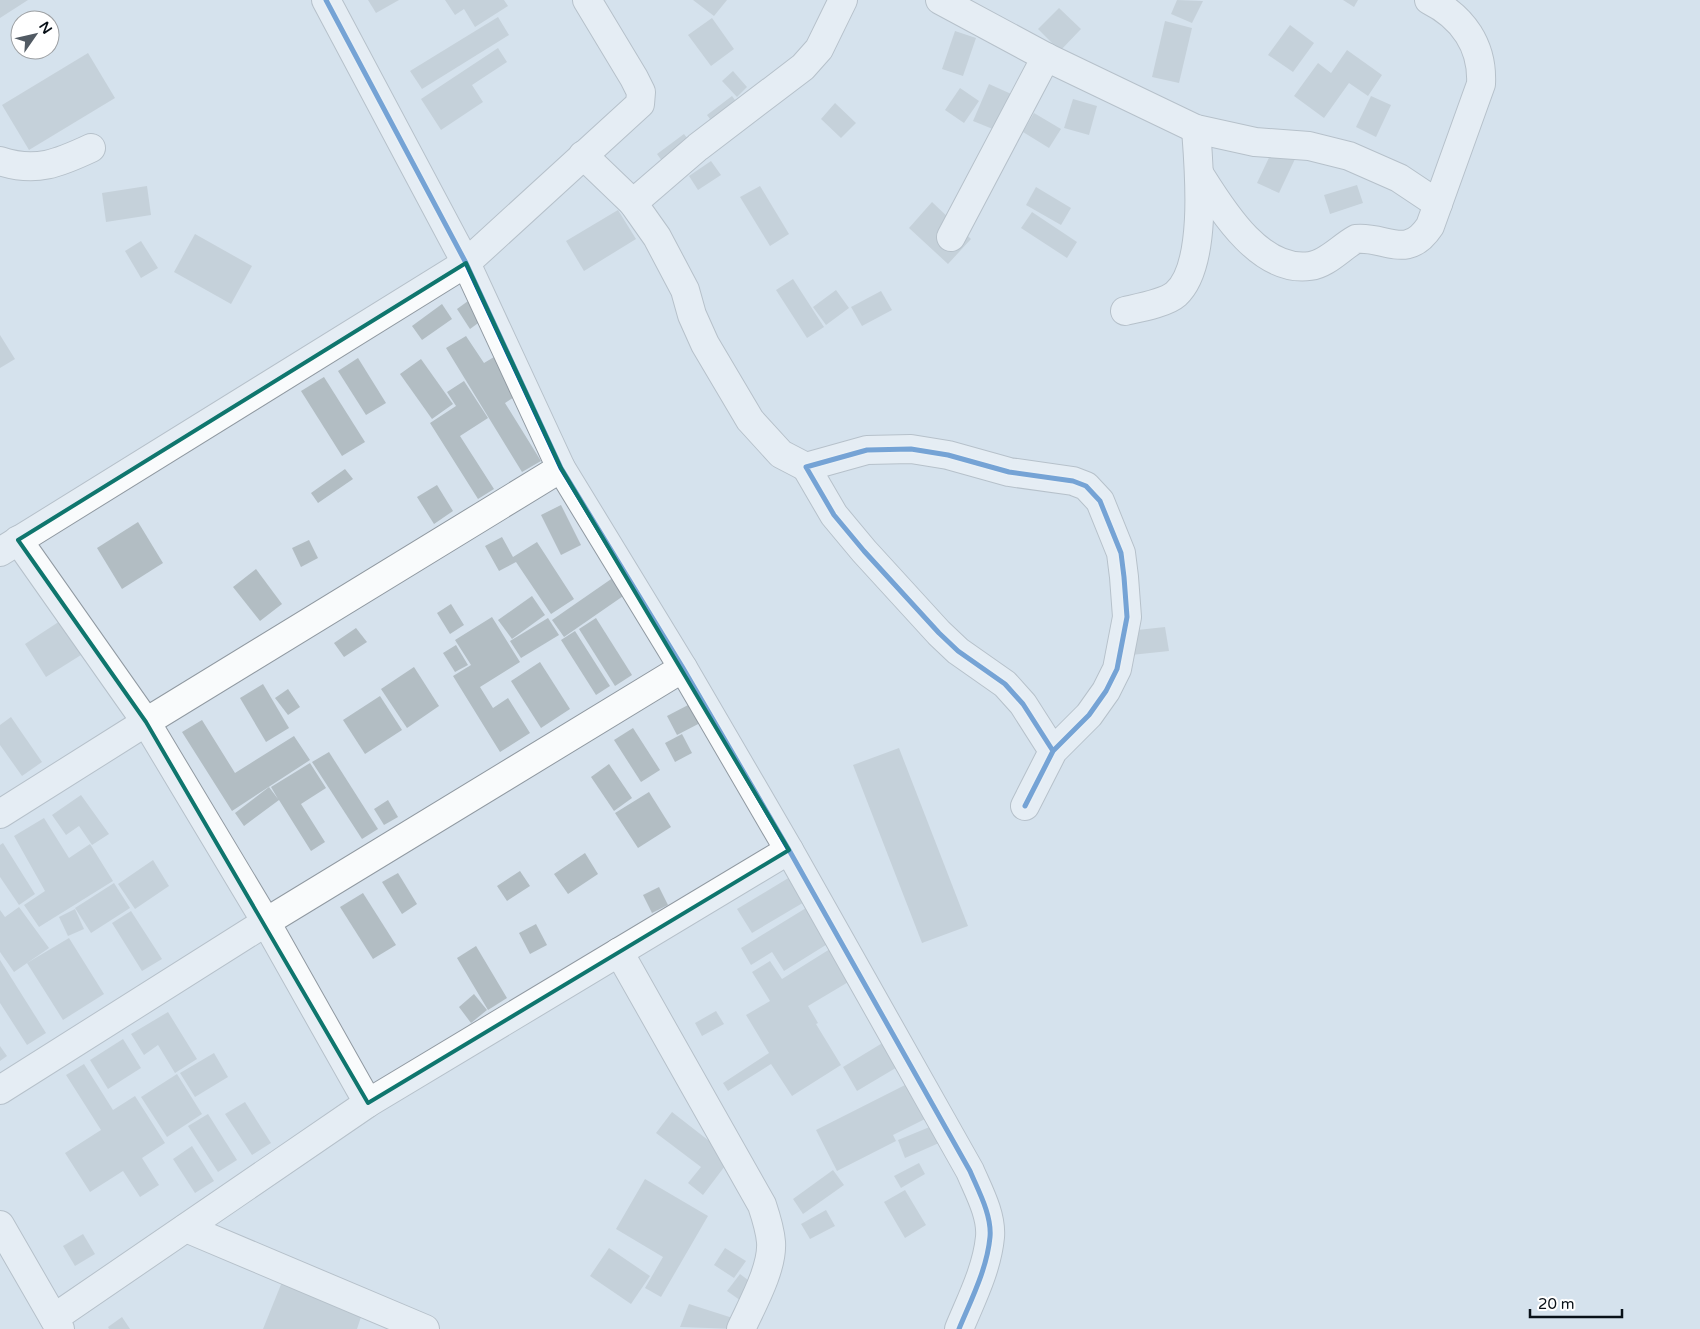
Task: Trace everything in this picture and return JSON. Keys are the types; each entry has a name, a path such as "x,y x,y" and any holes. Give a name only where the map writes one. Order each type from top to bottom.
{"street":[{"path":"326,0 466,263 561,468 683,668 789,850 970,1171 985,1208 990,1236 980,1277 959,1329"},
{"path":"368,1103 266,922 146,722 9,546 466,263 640,104 642,98 634,78 587,0"},
{"path":"633,204 698,147 803,67 819,49 843,0"},
{"path":"940,0 1046,57 1196,129 1255,142 1309,146 1349,156 1399,178 1438,204"},
{"path":"1200,175 1228,219 1245,238 1276,260 1295,265 1310,266 1324,260 1356,240 1402,245 1420,239 1430,226 1481,84 1482,69 1470,33 1441,6 1429,0"},
{"path":"951,237 1046,57"},
{"path":"1125,311 1175,295 1186,281 1194,258 1198,231 1200,175 1196,129"},
{"path":"0,161 18,167 37,167 59,163 91,148"},
{"path":"583,155 633,204 672,263 685,290 692,315 705,344 750,420 781,454 806,467 834,515 938,633 958,651 1005,684 1023,704 1053,751"},
{"path":"806,467 867,450 910,449 948,455 1009,472 1073,481 1086,486 1100,500 1121,553 1127,617 1117,669 1106,690 1089,715 1053,751 1025,806"},
{"path":"0,814 146,722 561,468"},
{"path":"0,1090 266,922 683,668"},
{"path":"0,1225 57,1323 186,1228 368,1103 789,850"},
{"path":"619,952 762,1205 772,1244 769,1264 741,1329"},
{"path":"186,1228 424,1329"}],"highlighted area":[{"path":"466,263 561,468 789,850 368,1103 146,722 18,540"}],"building":[{"path":"0,0 28,0 10,10 0,18"},
{"path":"368,0 399,0 376,13"},
{"path":"445,0 504,0 508,6 475,27 464,9 455,15"},
{"path":"693,0 727,0 714,16"},
{"path":"1177,0 1203,1 1192,23 1171,14"},
{"path":"1343,0 1358,0 1354,7"},
{"path":"1059,8 1081,29 1060,51 1038,29"},
{"path":"498,17 509,35 422,89 410,71"},
{"path":"712,18 734,49 711,66 688,35"},
{"path":"1165,21 1192,28 1179,83 1152,77"},
{"path":"1290,25 1314,43 1293,72 1268,55"},
{"path":"955,31 976,38 963,76 942,69"},
{"path":"498,48 507,62 472,85 483,102 441,130 421,99"},
{"path":"1347,50 1382,75 1368,96 1349,83 1324,118 1294,96 1318,63 1331,73"},
{"path":"88,53 115,98 29,150 2,105"},
{"path":"733,71 747,87 737,97 722,81"},
{"path":"989,84 1020,98 1005,134 973,121"},
{"path":"960,88 979,101 964,123 945,110"},
{"path":"732,96 746,115 721,133 707,115"},
{"path":"1371,96 1391,105 1376,137 1356,127"},
{"path":"1073,99 1097,106 1089,135 1064,128"},
{"path":"835,103 856,123 841,138 821,119"},
{"path":"1034,113 1061,129 1049,148 1023,132"},
{"path":"684,134 697,151 670,172 657,154"},
{"path":"1273,149 1295,159 1279,193 1257,183"},
{"path":"711,161 721,175 698,190 689,176"},
{"path":"1357,185 1363,203 1330,214 1324,195"},
{"path":"147,186 151,215 106,222 102,193"},
{"path":"760,186 789,234 770,246 740,197"},
{"path":"1036,187 1071,208 1061,225 1026,205"},
{"path":"932,202 971,239 948,264 909,228"},
{"path":"618,210 636,239 584,271 566,241"},
{"path":"1032,212 1077,242 1067,258 1021,228"},
{"path":"195,234 252,266 231,304 174,272"},
{"path":"141,241 158,268 141,278 125,251"},
{"path":"793,279 824,327 807,338 776,290"},
{"path":"836,290 849,308 826,325 813,307"},
{"path":"881,291 892,310 862,326 851,307"},
{"path":"468,301 481,321 470,329 457,309"},
{"path":"442,304 452,319 422,340 412,326"},
{"path":"0,335 15,359 0,368"},
{"path":"466,336 484,363 499,354 522,392 505,403 541,461 522,472 446,348"},
{"path":"358,358 386,403 366,415 338,371"},
{"path":"421,359 453,404 432,419 400,374"},
{"path":"324,377 365,442 342,456 301,391"},
{"path":"464,381 488,418 460,436 494,489 478,499 430,423 456,406 447,392"},
{"path":"345,469 353,479 318,503 311,493"},
{"path":"437,485 453,511 434,524 417,497"},
{"path":"561,505 581,545 561,555 541,515"},
{"path":"138,522 163,563 122,589 97,548"},
{"path":"502,537 513,557 537,542 574,599 551,614 516,562 499,571 485,546"},
{"path":"309,540 318,558 301,567 292,548"},
{"path":"256,569 282,604 260,621 233,587"},
{"path":"617,575 629,592 564,637 552,620"},
{"path":"532,596 545,615 512,639 498,620"},
{"path":"451,604 464,625 450,634 437,613"},
{"path":"492,617 520,662 480,687 493,708 508,698 530,733 500,752 453,676 471,665 455,640"},
{"path":"548,618 559,635 521,658 510,641"},
{"path":"596,618 632,675 615,686 579,629"},
{"path":"60,621 81,655 46,677 25,644"},
{"path":"1165,627 1169,651 1131,655 1128,631"},
{"path":"356,628 367,642 344,657 334,643"},
{"path":"575,631 610,686 596,695 561,640"},
{"path":"456,645 468,665 455,672 443,653"},
{"path":"540,662 570,709 541,728 511,681"},
{"path":"414,667 439,706 407,728 381,689"},
{"path":"263,684 289,728 266,742 240,698"},
{"path":"288,689 300,707 288,715 275,698"},
{"path":"380,696 402,730 365,754 343,720"},
{"path":"692,703 702,722 677,735 667,716"},
{"path":"11,717 42,762 22,776 0,745 0,725"},
{"path":"202,720 235,773 294,736 310,760 232,811 182,732"},
{"path":"633,728 660,770 641,782 614,740"},
{"path":"682,734 692,753 675,762 665,743"},
{"path":"899,748 968,926 922,943 853,765"},
{"path":"329,752 378,829 362,839 312,762"},
{"path":"310,763 326,788 301,804 325,842 311,851 279,800 244,826 235,813 269,787 278,799 271,787"},
{"path":"609,764 632,798 614,811 591,777"},
{"path":"649,792 671,827 638,848 615,813"},
{"path":"81,795 109,834 92,845 79,826 66,835 52,815"},
{"path":"388,800 398,817 384,825 374,809"},
{"path":"44,818 69,858 90,844 113,881 39,927 24,905 45,891 14,836"},
{"path":"3,843 35,894 19,905 0,877 0,845"},
{"path":"585,853 598,874 568,894 554,874"},
{"path":"153,860 169,886 135,909 118,884"},
{"path":"520,871 530,886 507,901 497,886"},
{"path":"398,873 417,904 402,914 382,882"},
{"path":"790,877 806,901 752,933 737,909"},
{"path":"114,883 130,908 91,933 75,908"},
{"path":"659,887 668,905 652,913 643,895"},
{"path":"363,893 396,945 373,959 340,907"},
{"path":"19,907 49,948 14,972 0,952 0,910 5,917"},
{"path":"806,908 829,943 784,971 772,952 751,965 741,948"},
{"path":"75,909 84,929 68,936 59,917"},
{"path":"131,911 162,959 142,971 112,923"},
{"path":"536,924 547,945 530,954 519,933"},
{"path":"69,938 104,994 63,1020 27,963"},
{"path":"476,946 507,998 488,1010 457,958"},
{"path":"830,949 850,981 808,1006 818,1023 816,1024 841,1065 792,1096 771,1064 728,1091 723,1083 769,1053 746,1015 770,1001 752,972 770,961 782,979"},
{"path":"0,960 46,1033 27,1045 0,1003"},
{"path":"474,994 487,1010 471,1023 459,1007"},
{"path":"716,1011 724,1024 702,1036 695,1023"},
{"path":"168,1012 197,1059 175,1073 158,1045 144,1055 131,1034"},
{"path":"123,1039 141,1068 108,1089 90,1060"},
{"path":"884,1042 899,1066 857,1091 843,1067"},
{"path":"0,1046 7,1056 0,1061"},
{"path":"214,1053 228,1077 195,1097 180,1073"},
{"path":"84,1064 113,1110 135,1096 165,1143 142,1158 159,1185 140,1197 123,1171 90,1192 65,1153 101,1130 66,1075"},
{"path":"177,1074 202,1114 167,1137 141,1097"},
{"path":"909,1083 927,1118 893,1135 896,1141 837,1171 816,1130"},
{"path":"245,1102 271,1143 252,1155 225,1114"},
{"path":"672,1112 731,1158 703,1195 688,1183 701,1167 656,1133"},
{"path":"208,1114 237,1160 218,1172 188,1126"},
{"path":"932,1126 939,1143 905,1158 898,1140"},
{"path":"192,1146 214,1181 195,1193 173,1159"},
{"path":"919,1163 925,1174 901,1188 894,1176"},
{"path":"833,1170 844,1185 803,1214 793,1199"},
{"path":"645,1179 708,1216 661,1297 645,1288 663,1257 616,1229"},
{"path":"905,1190 926,1225 905,1238 884,1202"},
{"path":"826,1210 835,1226 810,1239 801,1224"},
{"path":"83,1234 95,1254 75,1266 63,1246"},
{"path":"609,1248 650,1276 631,1304 590,1276"},
{"path":"725,1248 746,1261 734,1278 714,1265"},
{"path":"740,1274 756,1286 744,1303 727,1291"},
{"path":"282,1282 362,1314 357,1329 263,1329"},
{"path":"689,1304 739,1320 736,1329 680,1327"},
{"path":"122,1317 130,1329 109,1329 108,1327"}],"cycle path":[{"path":"326,0 466,263 561,468 683,668 789,850 970,1171 987,1211 990,1237 982,1273 959,1329"},
{"path":"1025,806 1053,751 1089,715 1106,691 1117,669 1127,617 1124,577 1121,553 1100,501 1086,486 1073,481 1009,472 948,455 911,449 867,450 806,467 834,515 864,551 939,633 958,651 1005,684 1023,704 1053,751"}]}
